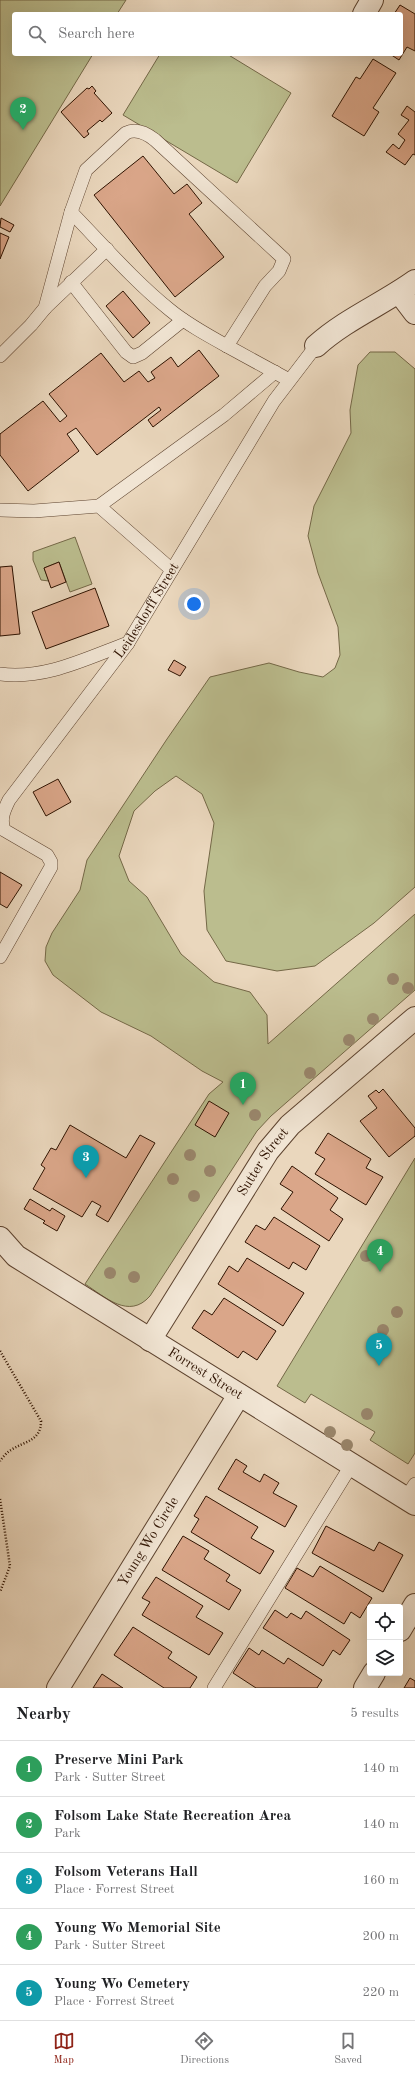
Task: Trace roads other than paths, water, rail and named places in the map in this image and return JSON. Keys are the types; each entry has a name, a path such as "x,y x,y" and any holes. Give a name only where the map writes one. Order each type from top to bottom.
{"street":[{"path":"365,12 372,0"},
{"path":"407,286 415,313"},
{"name":"Leidesdorff Street","path":"316,346 348,321 407,286"},
{"name":"Sutter Street","path":"150,1340 268,1151 290,1125 415,1018"},
{"name":"Forrest Street","path":"0,1238 16,1256 150,1340 352,1464 412,1495"},
{"name":"Young Wo Circle","path":"58,1688 239,1395"},
{"path":"403,1625 415,1604"},
{"path":"365,1688 372,1676"}],"lane":[{"path":"45,308 71,212 86,170 126,133 131,130 138,131 155,140 284,259 279,271 265,286 227,346"},
{"path":"71,212 144,288 183,320 289,380"},
{"path":"0,356 31,325 45,308 107,249"},
{"path":"72,282 126,352 133,357 142,353 183,320"},
{"name":"Leidesdorff Street","path":"0,957 51,867 51,862 47,855 4,830 1,824 4,810 9,800 128,643 289,380 316,346"},
{"path":"0,510 34,511 98,506 224,415 276,372"},
{"path":"98,506 172,570"},
{"path":"0,674 20,676 42,674 128,643"},
{"path":"214,1688 352,1464"}],"place":[{"name":"Folsom Lake State Recreation Area","path":"23,130"},
{"name":"Preserve Mini Park","path":"243,1105"},
{"name":"Folsom Veterans Hall","path":"86,1178"},
{"name":"Young Wo Memorial Site","path":"380,1272"},
{"name":"Young Wo Cemetery","path":"379,1366"}]}
